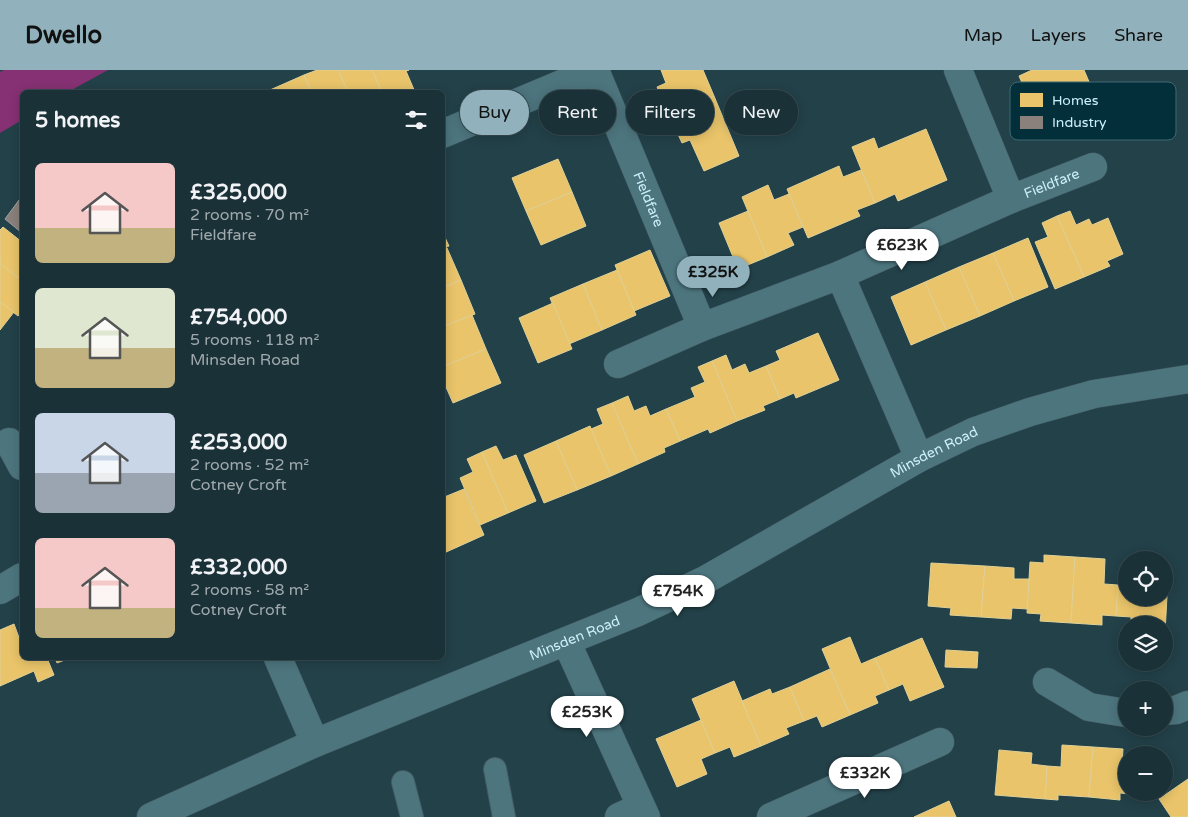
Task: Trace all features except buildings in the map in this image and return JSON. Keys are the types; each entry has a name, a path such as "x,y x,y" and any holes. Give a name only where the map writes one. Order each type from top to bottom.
{"street":[{"name":"Fieldfare","path":"445,133 595,70 702,327"},
{"name":"Fieldfare","path":"958,70 1011,200"},
{"name":"Fieldfare","path":"618,364 702,327 840,275 1011,200 1093,167"},
{"path":"840,275 919,458"},
{"name":"Minsden Road","path":"151,817 315,743 638,612 705,580 919,458 973,432 1030,412 1094,394 1188,379"},
{"path":"11,441 20,461"},
{"path":"0,590 20,578"},
{"path":"567,642 635,814"},
{"path":"279,660 315,743"},
{"path":"1047,682 1089,707 1118,712"},
{"path":"1173,710 1188,705"},
{"path":"772,817 940,742"}],"lane":[{"path":"495,769 504,817"},
{"path":"403,782 412,817"}],"shaded area":[{"path":"4,70 108,70 72,90 20,90 20,121 0,133 0,72"}]}
